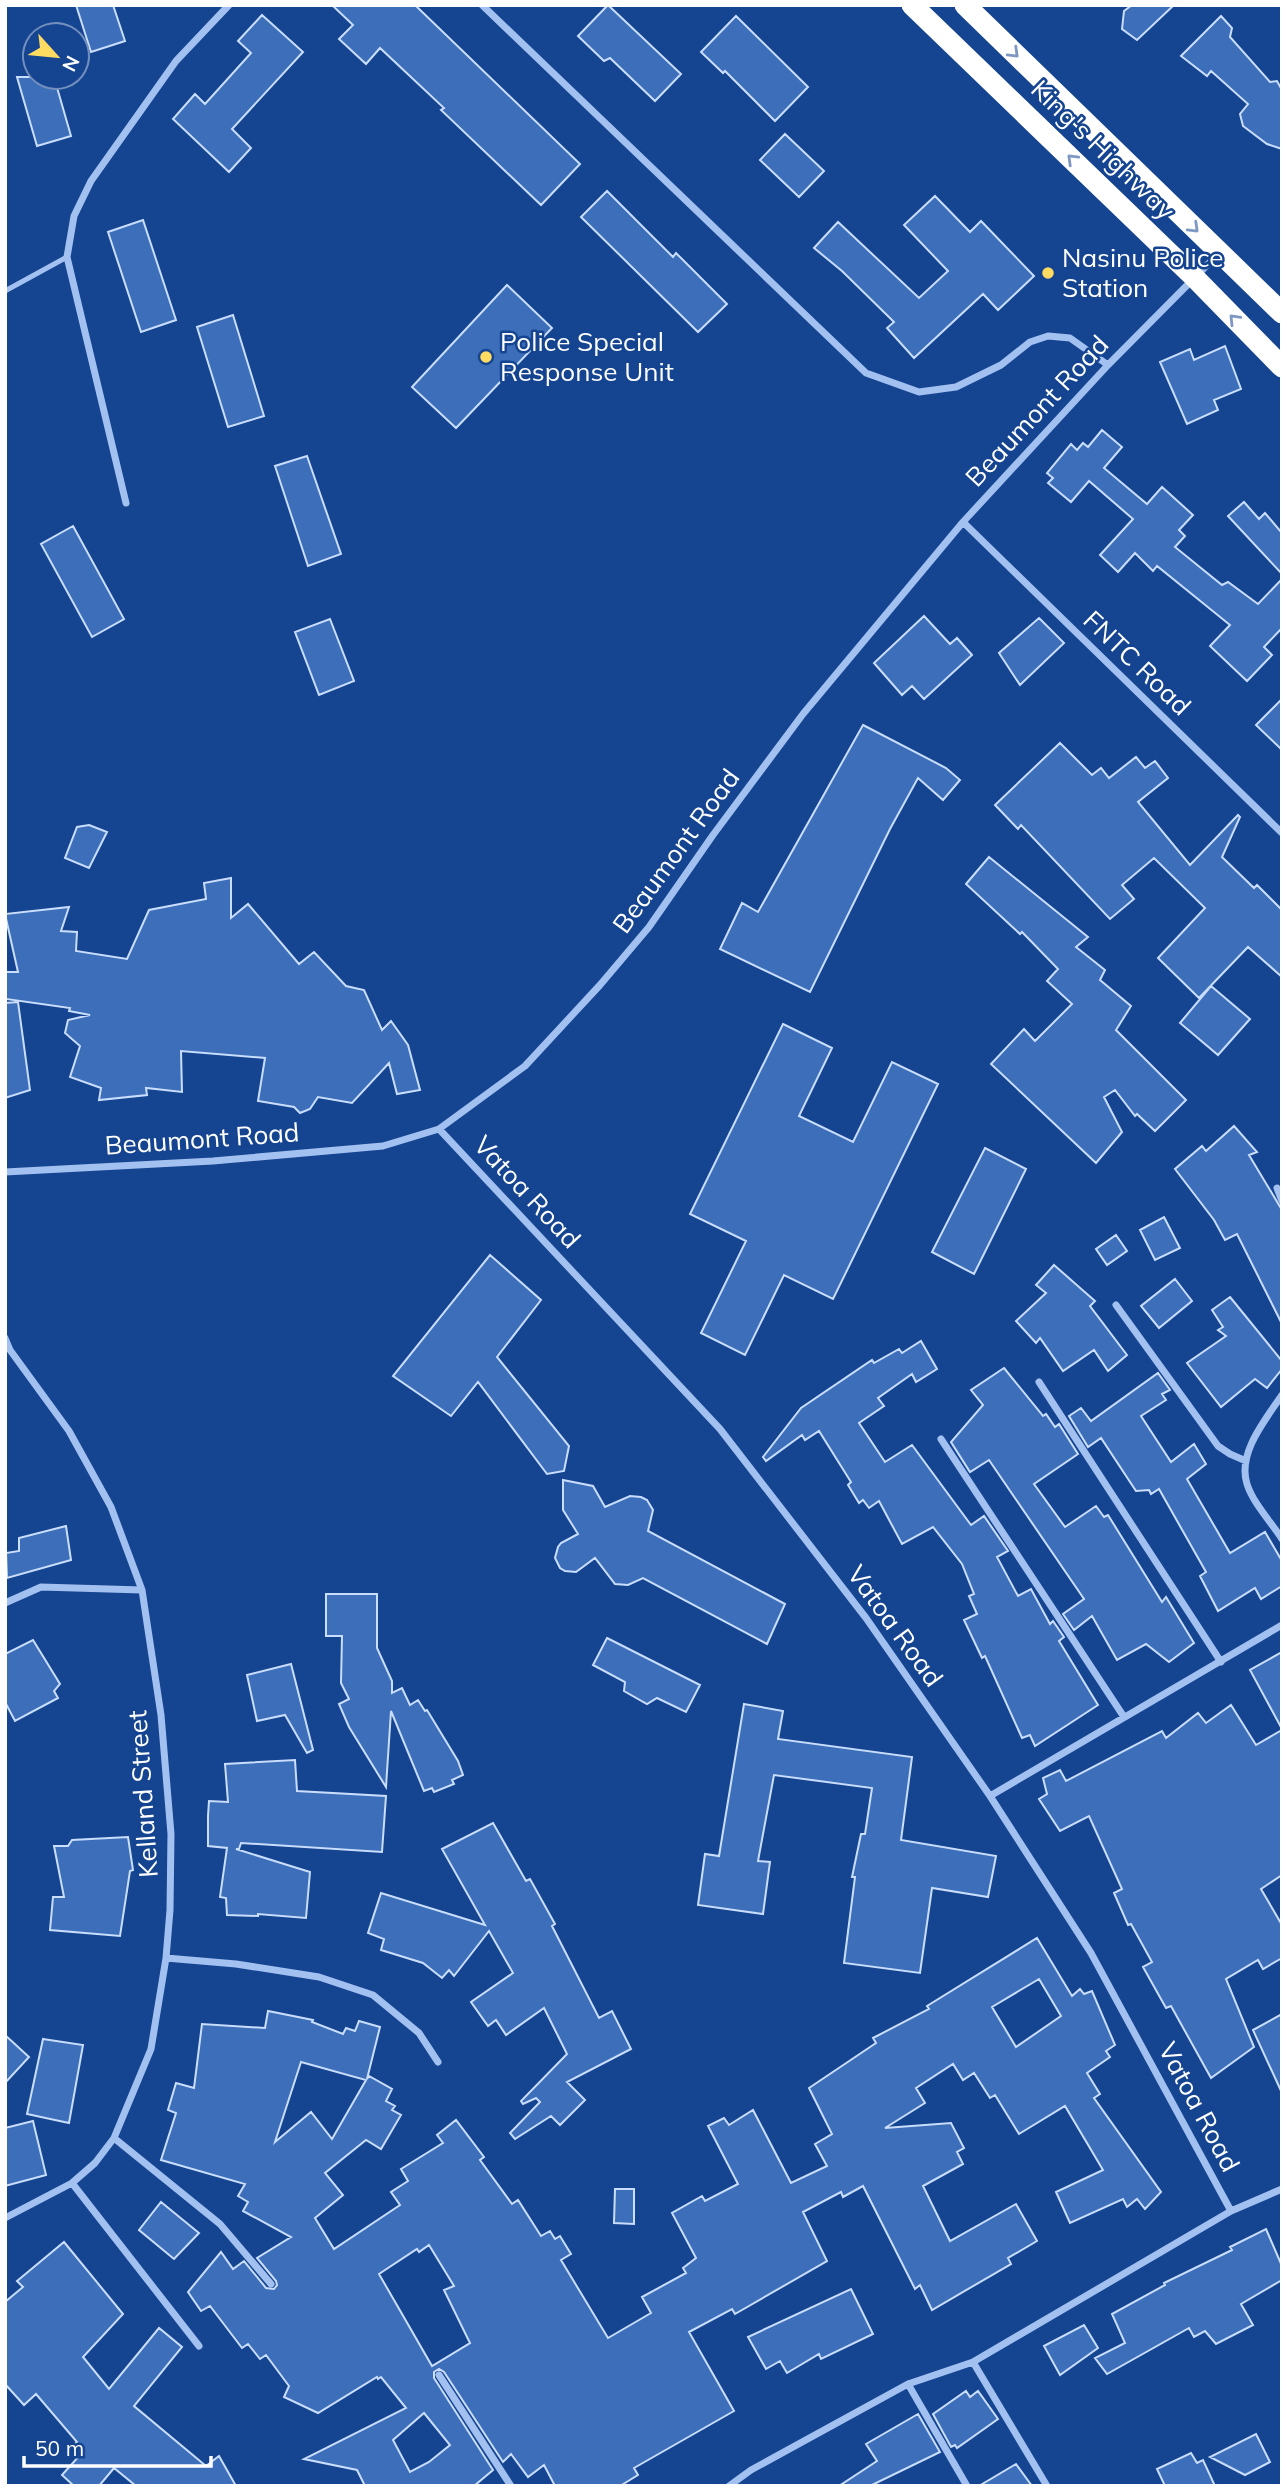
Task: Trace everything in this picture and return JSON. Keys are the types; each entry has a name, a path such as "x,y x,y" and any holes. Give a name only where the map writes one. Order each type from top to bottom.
{"highway":[{"name":"King's Highway","path":"912,5 1194,277 1282,368"},
{"name":"King's Highway","path":"965,5 1282,313"}],"street":[{"path":"126,503 67,257 74,216 90,181 176,61 229,5"},
{"path":"482,5 866,373 919,393 956,387 1001,365 1030,342 1048,336 1070,338 1108,365"},
{"name":"Beaumont Road","path":"5,1172 214,1161 383,1146 439,1129 525,1066 649,927 803,714 963,522 1108,365 1219,252"},
{"name":"FNTC Road","path":"963,522 1282,834"},
{"name":"Vatoa Road","path":"439,1129 720,1429 866,1618 990,1796 1091,1953 1231,2211"},
{"path":"1277,1188 1282,1200"},
{"path":"1116,1305 1218,1446 1246,1461"},
{"name":"Kelland Street","path":"5,1338 10,1350 69,1431 111,1507 142,1590 161,1715 170,1834 170,1910 166,1958 151,2049 114,2138 95,2163 72,2183 5,2218"},
{"path":"1039,1382 1220,1662"},
{"path":"1282,1395 1254,1439 1246,1461 1247,1485 1282,1539"},
{"path":"941,1439 1124,1717"},
{"path":"5,1603 41,1587 142,1590"},
{"path":"990,1796 1282,1625"},
{"path":"166,1958 236,1964 319,1978 373,1995 419,2033 438,2062"},
{"path":"114,2138 220,2224 271,2284"},
{"path":"72,2183 198,2346"},
{"path":"729,2486 751,2470 908,2384 973,2362 1231,2211 1282,2189"},
{"path":"973,2362 1047,2486"},
{"path":"439,2375 511,2486"},
{"path":"908,2384 967,2486"}],"lane":[{"path":"5,291 67,257"}],"building":[{"path":"76,5 113,5 125,41 91,52 91,21 81,21"},
{"path":"332,5 415,5 580,164 541,205 380,48 366,64 339,39 353,25"},
{"path":"608,5 681,74 655,101 610,58 604,61 578,36"},
{"path":"1132,5 1174,5 1137,40 1122,29 1124,11"},
{"path":"262,15 303,52 232,129 251,148 229,172 173,119 195,94 205,104 251,53 238,41"},
{"path":"736,16 808,87 775,121 725,71 723,73 701,52"},
{"path":"1221,16 1232,28 1230,37 1270,82 1277,81 1282,90 1282,149 1267,144 1243,126 1240,114 1248,104 1211,71 1207,76 1181,56"},
{"path":"21,91 58,91 71,136 37,146"},
{"path":"785,134 824,171 799,197 760,160"},
{"path":"607,191 673,257 676,253 727,304 698,332 581,217"},
{"path":"935,196 970,232 981,221 1034,276 998,310 983,294 914,358 887,328 894,322 842,271 814,248 838,222 919,298 948,271 904,225"},
{"path":"143,220 176,320 141,332 108,232"},
{"path":"507,285 552,328 456,428 412,387"},
{"path":"233,315 264,416 228,427 197,327"},
{"path":"1225,346 1241,389 1214,400 1218,410 1187,424 1160,362 1190,349 1194,360"},
{"path":"1102,430 1122,447 1104,468 1147,504 1162,487 1193,515 1179,530 1185,536 1175,547 1222,585 1228,582 1258,604 1282,579 1282,628 1264,647 1272,655 1247,681 1210,646 1230,625 1157,566 1153,571 1135,553 1118,572 1100,555 1133,519 1089,481 1071,502 1048,483 1053,478 1047,473 1071,444 1077,450 1083,443 1088,447"},
{"path":"307,456 341,554 308,566 275,466"},
{"path":"1244,502 1259,519 1265,513 1282,533 1282,574 1228,516"},
{"path":"73,526 124,619 92,637 41,544"},
{"path":"924,616 950,644 957,638 972,655 924,699 912,686 902,695 874,663"},
{"path":"1039,618 1064,643 1020,685 999,653"},
{"path":"330,619 354,681 319,695 295,632"},
{"path":"1282,699 1282,750 1256,725"},
{"path":"863,725 946,768 960,780 943,800 918,778 810,992 720,949 742,903 758,912"},
{"path":"1060,743 1092,775 1101,768 1109,778 1136,757 1145,768 1155,761 1168,778 1138,802 1190,865 1238,815 1240,817 1222,857 1254,888 1257,885 1282,910 1282,977 1248,947 1199,998 1158,958 1205,908 1154,858 1122,885 1134,899 1110,919 1021,825 1018,829 995,805"},
{"path":"89,825 107,832 89,868 65,858 77,827"},
{"path":"989,857 1088,937 1076,947 1105,970 1100,980 1131,1006 1116,1030 1186,1100 1155,1131 1137,1114 1135,1116 1115,1090 1104,1097 1122,1132 1096,1163 991,1064 1024,1029 1035,1041 1072,1004 1047,981 1058,969 1022,932 1020,934 966,884"},
{"path":"231,878 231,918 248,904 299,964 314,952 346,986 364,990 382,1030 391,1021 408,1045 420,1090 397,1094 389,1063 352,1103 318,1097 310,1109 300,1113 294,1107 258,1101 265,1058 181,1051 182,1092 146,1088 147,1095 99,1100 101,1088 70,1077 80,1046 65,1033 68,1020 90,1015 69,1011 70,1008 6,999 5,972 18,972 5,914 69,907 61,931 77,932 76,951 127,959 149,910 206,899 204,883"},
{"path":"1211,986 1250,1019 1218,1055 1180,1023"},
{"path":"18,1002 30,1090 5,1098 5,1003"},
{"path":"783,1024 832,1048 799,1116 853,1142 892,1062 938,1084 833,1299 784,1275 745,1355 701,1333 746,1241 690,1214"},
{"path":"1234,1126 1257,1152 1249,1155 1282,1210 1282,1324 1237,1234 1225,1240 1214,1220 1175,1169 1202,1146 1206,1151"},
{"path":"985,1148 1026,1169 974,1274 932,1252"},
{"path":"1164,1217 1180,1248 1155,1260 1140,1230"},
{"path":"1116,1235 1127,1251 1107,1265 1096,1249"},
{"path":"490,1255 541,1300 497,1357 569,1446 564,1471 547,1474 478,1382 451,1416 393,1376"},
{"path":"1054,1265 1095,1301 1090,1306 1127,1355 1108,1371 1094,1350 1063,1371 1040,1338 1036,1343 1016,1321 1046,1293 1036,1285"},
{"path":"1175,1279 1192,1301 1159,1328 1141,1306"},
{"path":"1230,1297 1282,1361 1282,1369 1267,1388 1255,1379 1221,1407 1187,1363 1226,1336 1218,1330 1223,1327 1212,1310"},
{"path":"921,1341 937,1369 916,1382 912,1374 878,1398 884,1406 859,1423 885,1462 912,1445 971,1525 984,1516 1008,1551 997,1557 1018,1596 1031,1589 1050,1624 1053,1621 1064,1637 1059,1641 1098,1705 1035,1746 1030,1735 1022,1738 985,1656 982,1658 964,1620 977,1614 969,1596 974,1594 962,1564 933,1527 902,1544 879,1501 869,1508 863,1500 859,1503 848,1485 851,1482 819,1431 805,1440 802,1435 766,1461 763,1457 801,1408 872,1360 874,1363 899,1349 902,1353"},
{"path":"1004,1368 1043,1416 1046,1414 1055,1427 1059,1424 1078,1454 1034,1484 1065,1527 1096,1506 1104,1517 1108,1515 1162,1602 1166,1597 1194,1643 1169,1662 1146,1644 1117,1660 1092,1616 1074,1630 1063,1614 1084,1599 989,1460 970,1472 951,1442 983,1405 971,1390"},
{"path":"1158,1373 1170,1390 1162,1394 1166,1400 1141,1416 1171,1462 1194,1444 1206,1464 1187,1479 1230,1553 1265,1532 1282,1561 1282,1586 1261,1599 1255,1588 1218,1611 1200,1576 1206,1572 1159,1489 1151,1494 1149,1490 1136,1491 1101,1438 1088,1447 1069,1416 1081,1408 1091,1421"},
{"path":"563,1480 593,1486 605,1507 630,1496 647,1500 653,1510 648,1531 785,1604 767,1644 643,1578 628,1585 615,1584 595,1558 576,1572 560,1568 555,1558 558,1547 578,1534 563,1510"},
{"path":"66,1526 71,1560 7,1578 6,1553 19,1551 19,1538"},
{"path":"326,1594 377,1594 377,1648 392,1681 392,1693 402,1688 410,1705 418,1700 425,1711 427,1710 458,1761 463,1775 452,1780 454,1784 434,1792 432,1788 424,1791 391,1711 386,1787 349,1727 339,1704 349,1699 341,1683 342,1636 326,1636"},
{"path":"607,1638 700,1685 686,1712 657,1698 647,1704 624,1691 625,1682 593,1665"},
{"path":"33,1640 60,1684 54,1691 58,1698 15,1721 5,1702 5,1654"},
{"path":"1282,1652 1282,1729 1250,1670"},
{"path":"291,1664 313,1750 307,1753 285,1715 257,1721 247,1675"},
{"path":"744,1704 783,1711 778,1739 912,1757 901,1840 996,1856 988,1897 932,1888 920,1973 844,1963 855,1877 852,1877 861,1834 865,1834 872,1788 774,1775 758,1861 770,1862 763,1914 698,1905 705,1854 719,1856"},
{"path":"1231,1705 1256,1745 1282,1730 1282,1875 1261,1889 1282,1925 1282,1958 1263,1969 1258,1960 1226,1979 1254,2047 1211,2078 1171,2006 1166,2008 1143,1967 1152,1962 1131,1924 1128,1925 1114,1893 1122,1889 1089,1816 1060,1831 1039,1799 1047,1794 1043,1778 1060,1770 1066,1781 1162,1731 1166,1738 1198,1713 1206,1723"},
{"path":"295,1760 297,1791 386,1796 382,1852 241,1843 239,1849 236,1849 310,1872 306,1918 258,1914 227,1915 226,1898 220,1897 227,1848 208,1846 209,1801 228,1802 225,1764"},
{"path":"493,1823 526,1881 530,1879 555,1924 552,1926 599,2018 612,2011 631,2049 567,2082 585,2100 560,2125 551,2116 515,2139 510,2133 540,2102 536,2098 523,2104 521,2101 567,2054 544,2008 506,2035 496,2020 488,2026 471,2002 513,1973 489,1931 454,1976 449,1970 442,1978 423,1963 381,1950 384,1939 368,1933 381,1893 485,1925 442,1849"},
{"path":"128,1837 133,1870 130,1871 120,1936 50,1930 53,1897 64,1897 54,1846 68,1846 72,1840"},
{"path":"1037,1938 1072,1996 1080,1989 1084,1994 1092,1991 1115,2045 1106,2051 1110,2057 1087,2073 1100,2094 1094,2098 1161,2192 1145,2209 1137,2199 1127,2207 1123,2199 1070,2223 1056,2192 1103,2170 1065,2106 1019,2134 995,2095 990,2098 974,2073 963,2080 953,2064 916,2088 925,2103 885,2128 951,2123 964,2148 957,2152 963,2164 923,2186 950,2241 1016,2204 1037,2241 1008,2258 1011,2264 932,2310 920,2285 915,2289 863,2186 843,2197 841,2192 803,2212 827,2261 735,2314 732,2309 689,2332 734,2411 634,2468 638,2475 620,2486 555,2486 544,2465 528,2477 511,2454 503,2462 444,2372 439,2369 434,2372 434,2378 493,2470 474,2486 365,2486 357,2470 304,2459 406,2408 381,2377 318,2413 284,2397 289,2386 266,2355 260,2359 248,2344 242,2348 210,2306 201,2311 188,2292 221,2252 233,2269 244,2261 266,2288 274,2289 276,2281 257,2258 291,2237 243,2211 248,2202 238,2196 245,2184 161,2160 176,2113 168,2110 176,2083 194,2088 202,2024 265,2028 268,2011 313,2020 312,2022 343,2034 346,2028 355,2031 359,2021 380,2027 367,2079 369,2076 392,2089 386,2101 395,2106 392,2110 401,2115 381,2149 366,2140 325,2173 343,2195 315,2218 334,2249 400,2205 391,2192 408,2181 401,2169 443,2143 437,2135 456,2120 484,2157 480,2160 512,2204 518,2200 541,2236 550,2231 555,2239 560,2236 571,2254 561,2260 608,2338 651,2313 642,2297 686,2273 683,2268 696,2258 672,2213 702,2196 705,2201 738,2184 708,2126 724,2118 729,2125 753,2110 791,2183 827,2166 815,2144 832,2134 809,2088 876,2043 873,2038 929,2009 927,2006","holes":["1039,1979 1061,2016 1016,2047 992,2007","301,2062 366,2080 332,2139 311,2112 275,2142","429,2245 454,2286 444,2290 470,2343 432,2366 379,2274 417,2249 419,2252","424,2413 450,2445 429,2462 410,2472 393,2440"]},
{"path":"1282,2014 1282,2093 1253,2030"},
{"path":"5,2035 29,2057 5,2083"},
{"path":"43,2039 83,2045 69,2123 27,2114"},
{"path":"33,2121 46,2175 5,2186 5,2128"},
{"path":"615,2189 634,2189 634,2224 614,2223"},
{"path":"161,2202 199,2233 174,2259 139,2230"},
{"path":"1266,2229 1282,2266 1282,2280 1241,2304 1253,2325 1216,2344 1205,2331 1194,2337 1189,2328 1107,2374 1095,2358 1125,2343 1112,2314"},
{"path":"64,2242 123,2314 83,2357 109,2389 159,2328 182,2347 134,2406 206,2466 219,2456 236,2486 136,2486 114,2468 99,2486 74,2486 62,2475 81,2454 72,2447 77,2442 36,2394 24,2405 5,2384 5,2302 23,2287 17,2281"},
{"path":"851,2289 873,2334 821,2359 819,2354 787,2373 780,2361 766,2369 748,2337"},
{"path":"1084,2325 1098,2348 1060,2375 1044,2346"},
{"path":"966,2391 970,2397 978,2391 998,2419 957,2448 955,2445 951,2447 933,2414"},
{"path":"918,2414 940,2452 870,2486 839,2486 877,2461 866,2444"},
{"path":"1256,2434 1270,2462 1245,2475 1210,2457"},
{"path":"1191,2453 1197,2463 1203,2460 1215,2486 1165,2486 1157,2469"},
{"path":"1016,2464 1032,2486 979,2486"}],"place":[{"name":"Nasinu Police Station","path":"1048,273"},
{"name":"Police Special Response Unit","path":"486,357"}]}
